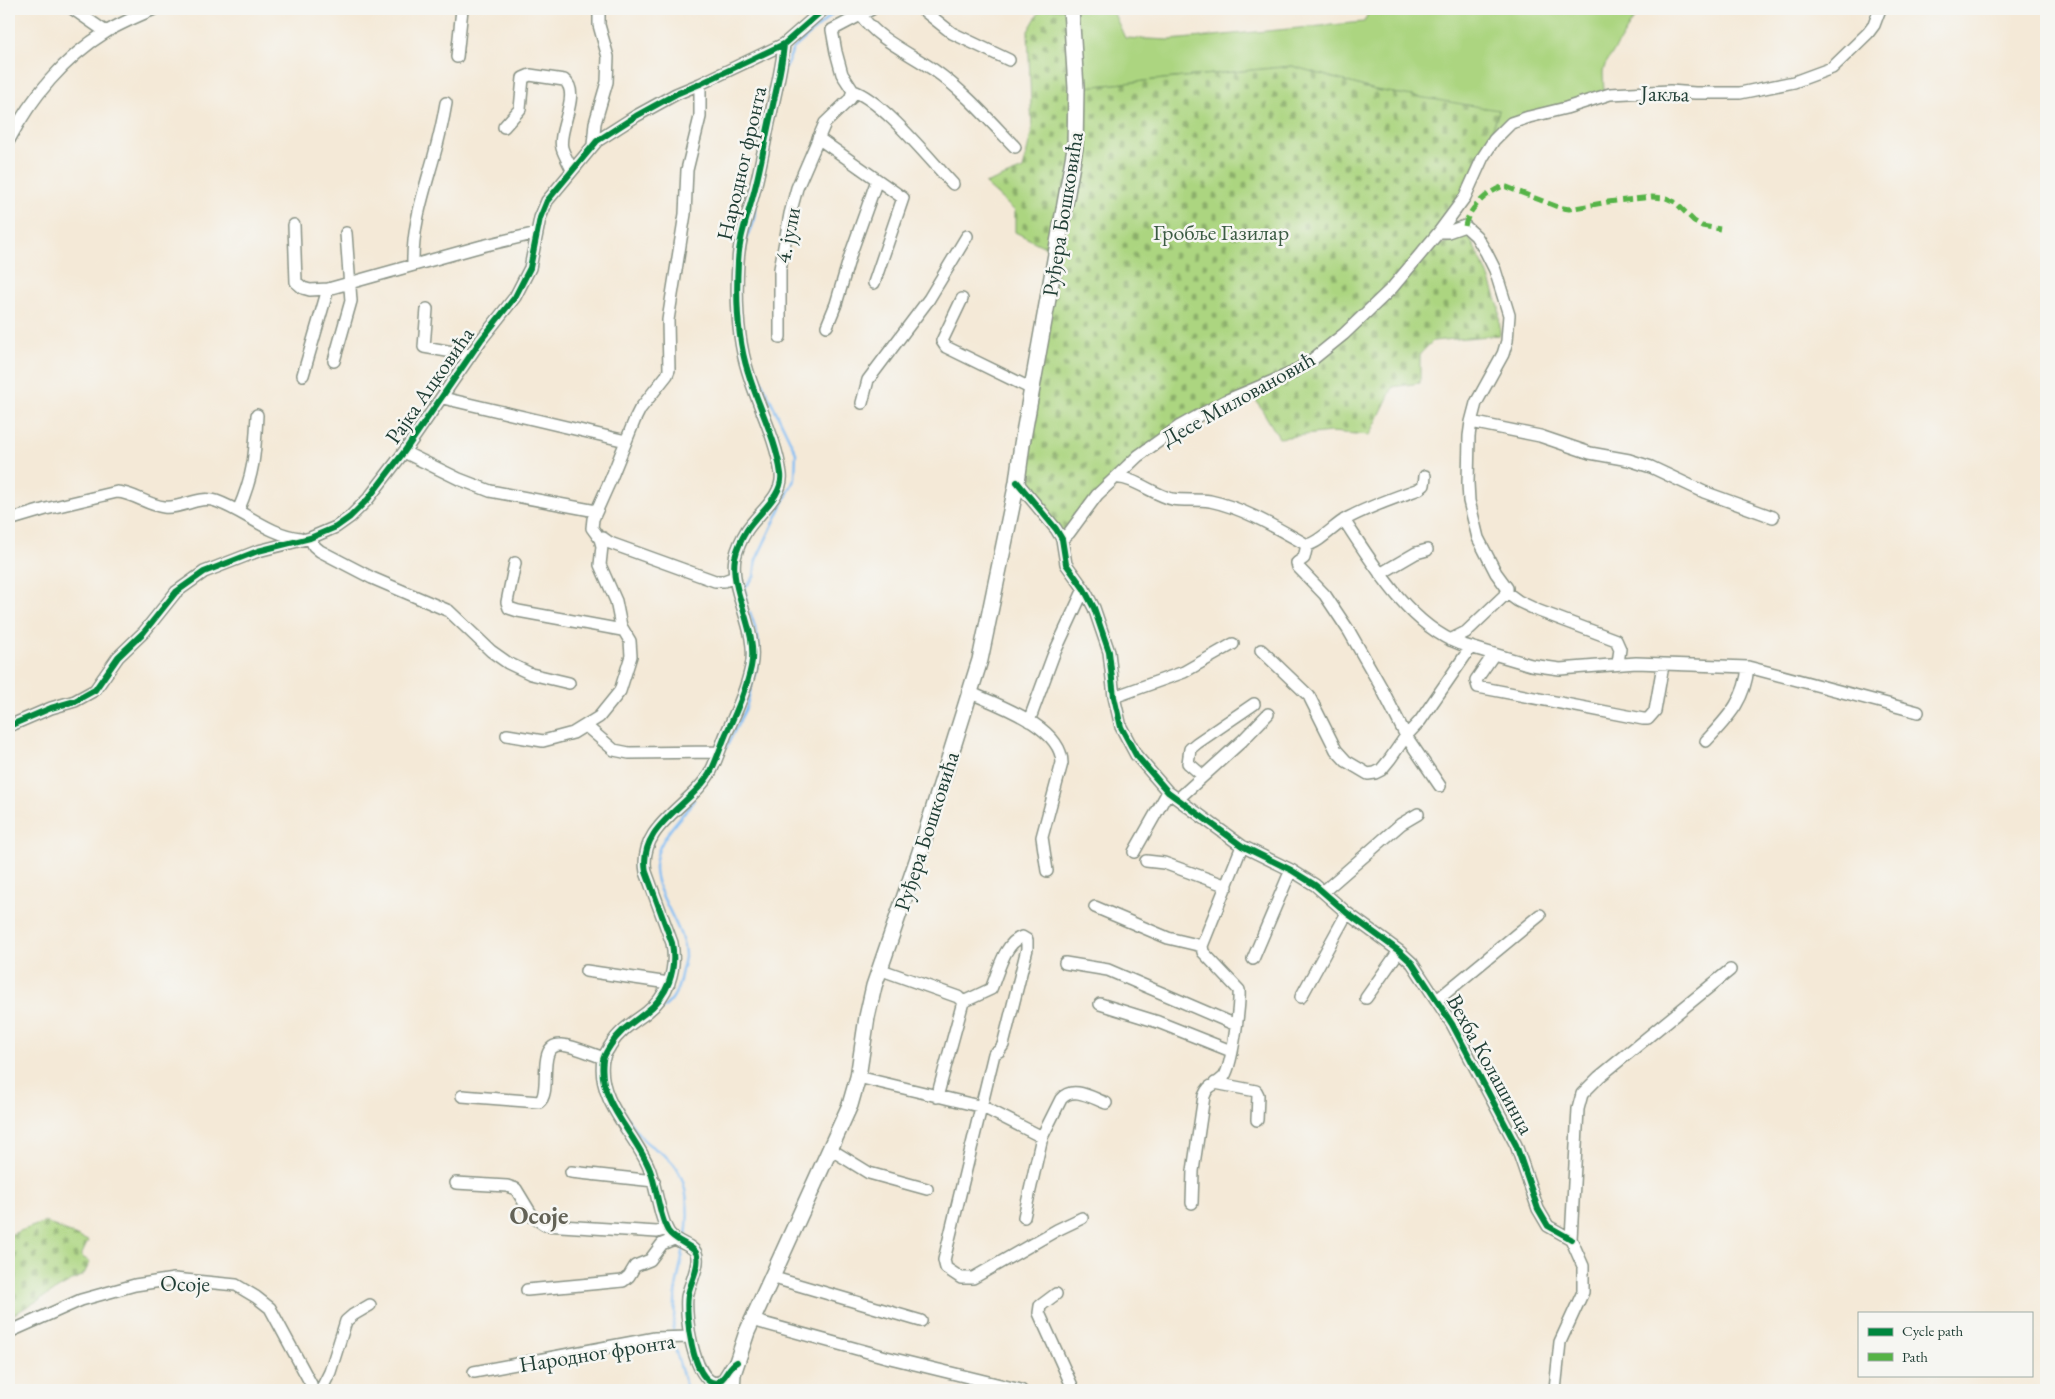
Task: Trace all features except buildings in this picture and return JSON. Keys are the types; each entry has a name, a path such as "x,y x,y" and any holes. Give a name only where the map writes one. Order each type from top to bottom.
{"main road":[{"name":"Руђера Бошковића","path":"732,1390 737,1362 752,1320 850,1105 858,1077 867,1017 879,969 918,858 971,692 988,625 1017,482 1075,148 1076,88 1071,9"}],"street":[{"path":"73,9 106,32"},
{"path":"9,140 31,104 49,81 74,57 106,32 154,9"},
{"path":"457,57 462,9"},
{"path":"593,145 595,123 607,82 608,57 599,25 599,9"},
{"name":"Рајка Ацковића","path":"9,726 51,708 74,701 95,690 118,657 144,632 176,592 204,572 258,551 308,538 336,527 356,512 404,452 470,355 512,301 530,268 537,233 547,201 593,145 605,134 676,94 784,44 824,9"},
{"path":"872,9 832,30 842,74 853,91 862,94 889,117 952,184"},
{"path":"922,9 952,33 1009,60"},
{"name":"Јакља","path":"1439,232 1465,197 1483,157 1494,140 1505,127 1517,120 1566,108 1610,94 1670,91 1740,93 1794,82 1832,68 1874,25 1880,9"},
{"path":"860,14 873,30 934,70 968,98 1015,147"},
{"name":"Народног фронта","path":"700,1372 678,1337 697,1258 694,1250 676,1240 667,1228 654,1181 640,1150 607,1094 603,1078 604,1058 616,1036 651,1009 667,990 673,964 672,943 668,927 646,872 645,855 653,836 661,824 669,814 687,800 711,771 740,703 753,656 735,576 735,559 748,529 778,490 781,479 769,430 745,364 739,321 737,278 739,251 767,136 784,44"},
{"path":"504,127 520,109 524,78 530,74 564,80 568,83 571,93 561,147 572,170"},
{"path":"507,735 544,741 573,733 586,726 603,713 620,691 631,656 630,641 622,630 616,601 600,565 602,542 593,532 591,524 640,409 669,370 668,320 685,214 687,170 700,117 700,84"},
{"name":"4. јули","path":"780,337 779,292 782,248 797,188 825,123 850,99 853,91"},
{"path":"413,265 413,242 418,209 439,138 446,103"},
{"path":"818,138 900,195 903,202 874,282"},
{"path":"827,326 877,180"},
{"path":"294,225 296,282 303,288 310,290 328,290 413,265 537,233"},
{"path":"1439,232 1448,232 1465,226 1476,236 1495,270 1509,315 1507,341 1503,354 1476,403 1469,436 1468,501 1478,538 1496,573 1507,588 1508,593 1518,601 1539,611 1616,640 1620,649 1618,663"},
{"name":"Десе Миловановић","path":"1062,539 1069,533 1097,495 1149,448 1207,410 1280,379 1313,359 1344,334 1380,300 1439,232"},
{"path":"334,361 350,300 346,233"},
{"path":"862,402 868,380 930,298 967,236"},
{"path":"303,375 328,290"},
{"path":"962,299 942,341 946,346 1032,389"},
{"name":"Рајка Ацковића","path":"427,308 424,347 470,355"},
{"name":"Рајка Ацковића","path":"442,398 626,441"},
{"path":"238,511 248,487 255,461 257,415"},
{"path":"1471,422 1540,436 1590,453 1637,462 1670,475 1704,492 1772,517"},
{"name":"Рајка Ацковића","path":"404,452 459,479 490,491 596,511"},
{"path":"1115,478 1125,479 1172,499 1209,501 1222,504 1307,545 1315,542 1344,520 1370,507 1419,489 1424,485 1426,476"},
{"path":"1017,482 1062,539"},
{"path":"9,520 117,492 126,492 151,504 165,507 208,499 238,511 281,534 308,538 320,551 372,578 449,611 482,643 508,663 531,674 569,683"},
{"path":"1344,520 1380,574 1415,614 1450,640 1531,664 1560,669 1618,663 1748,667 1918,712"},
{"path":"600,539 603,538 715,581 724,581 735,576"},
{"name":"Вехба Колашинца","path":"1062,539 1066,564 1084,589 1106,641 1114,697 1121,727 1131,748 1145,767 1168,792 1242,846 1292,870 1315,885 1347,913 1399,951 1412,963 1452,1024 1516,1145 1538,1209 1548,1226 1571,1239"},
{"path":"1307,545 1304,558 1298,564 1298,567 1325,595 1350,631 1406,736 1440,786"},
{"path":"1380,574 1427,550"},
{"path":"515,564 507,602 509,608 622,630"},
{"path":"1029,721 1053,656 1084,589"},
{"path":"1450,640 1466,632 1508,593"},
{"path":"1114,697 1184,672 1233,644"},
{"path":"1261,650 1309,696 1336,750 1346,761 1368,774 1381,770 1406,736 1420,721 1471,647"},
{"path":"1494,654 1476,680 1478,687 1643,719 1648,719 1655,711 1663,664"},
{"path":"1706,740 1727,718 1742,696 1747,681 1748,667"},
{"path":"971,692 1029,721 1050,737 1062,758 1042,837 1047,871"},
{"path":"1203,776 1188,763 1190,749 1254,704"},
{"path":"1178,799 1242,742 1268,714"},
{"path":"586,726 606,745 622,752 719,752"},
{"path":"1134,852 1168,792"},
{"path":"1323,892 1401,824 1418,814"},
{"path":"1192,1203 1193,1171 1204,1096 1208,1087 1223,1078 1228,1068 1240,1002 1240,990 1204,952 1202,946 1242,846"},
{"path":"1146,861 1164,863 1227,886"},
{"path":"1253,959 1292,870"},
{"path":"1095,907 1168,938 1202,946"},
{"path":"1302,997 1347,913"},
{"name":"Вехба Колашинца","path":"1437,1000 1540,915"},
{"path":"937,1097 963,1002 991,989 1007,950 1016,939 1022,937 1027,940 1027,948 1003,1045 994,1054 983,1107 944,1260 946,1268 961,1278 973,1278 1057,1230 1082,1218"},
{"path":"1366,998 1399,951"},
{"path":"1065,963 1108,970 1236,1025"},
{"path":"879,969 958,997 963,1002"},
{"path":"1555,1390 1560,1342 1583,1292 1583,1266 1571,1239 1578,1109 1582,1094 1599,1077 1730,970"},
{"path":"586,971 669,983"},
{"path":"1100,1004 1158,1022 1231,1051"},
{"path":"462,1096 539,1102 545,1094 544,1072 547,1060 550,1052 555,1047 565,1046 604,1058"},
{"path":"858,1077 983,1107 1042,1137"},
{"path":"1214,1083 1256,1091 1258,1094 1257,1120"},
{"path":"1024,1217 1042,1137 1065,1094 1075,1092 1106,1103"},
{"path":"830,1149 870,1173 928,1189"},
{"path":"571,1172 654,1181"},
{"path":"456,1183 512,1187 519,1192 533,1217 545,1225 657,1232 667,1228"},
{"path":"528,1290 623,1281 630,1276 635,1266 650,1260 662,1244 676,1240"},
{"path":"771,1277 921,1321"},
{"name":"Осоје","path":"9,1332 81,1300 135,1285 174,1279 236,1285 270,1308 311,1384 311,1390"},
{"path":"1056,1294 1040,1306 1039,1313 1072,1386 1072,1390"},
{"path":"320,1390 330,1372 346,1321 370,1305"},
{"path":"752,1320 886,1357 1022,1390"},
{"name":"Народног фронта","path":"474,1372 563,1354 678,1337"},
{"name":"Руђера Бошковића","path":"700,1372 707,1380 716,1383 724,1378 730,1367 737,1362"}],"green space":[{"name":"Гробље Газилар","path":"1041,9 1071,9 1076,88 1292,66 1375,90 1499,110 1483,157 1439,232 1330,346 1255,389 1288,382 1321,360 1436,246 1468,235 1488,274 1499,307 1500,335 1433,341 1420,354 1420,383 1393,387 1370,435 1330,432 1279,438 1250,390 1154,443 1062,539 1017,482 1057,253 1015,232 1015,211 985,184 1023,169 1032,130 1028,31"},
{"path":"1071,9 1112,9 1125,38 1170,40 1364,22 1370,9 1640,9 1605,65 1603,72 1604,94 1517,120 1483,157 1499,111 1375,90 1292,66 1076,88"},
{"path":"45,1222 88,1241 81,1256 90,1262 84,1274 9,1317 9,1235"}],"waterway":[{"path":"786,67 793,49 838,9"},
{"path":"746,239 754,219 755,208"},
{"path":"746,602 745,588 754,577 756,560 795,478 796,453 748,353"},
{"path":"750,612 759,644 757,667 754,676"},
{"path":"726,748 746,708 752,684"},
{"path":"653,1014 668,1004 674,996 685,957 681,935 659,889 655,867 656,857 669,831 694,800"},
{"path":"613,1094 639,1134 646,1142 671,1161 677,1169 685,1188 687,1199 687,1232 685,1242"},
{"path":"673,1333 676,1288 684,1247"},
{"path":"673,1341 687,1390"}],"marked path":[{"path":"1465,226 1474,207 1485,196 1504,186 1558,207 1569,209 1652,197 1666,198 1675,202 1694,221 1702,226 1720,229"}],"cycle path":[{"path":"9,726 51,708 75,701 95,690 118,657 144,632 176,592 204,572 258,551 310,538 336,527 350,517 368,499 404,452 481,340 515,297 530,268 540,218 547,201 597,141 636,116 676,94 784,44 824,9"},
{"path":"737,1362 723,1379 716,1383 708,1380 701,1372 692,1346 687,1304 689,1290 697,1265 697,1255 693,1249 671,1235 665,1225 650,1170 644,1156 619,1117 606,1090 603,1076 603,1060 617,1036 660,999 669,982 673,963 672,943 646,872 645,856 650,841 658,829 692,795 711,771 740,702 751,667 751,639 736,584 735,558 747,530 778,489 781,482 781,474 771,435 744,359 737,303 738,262 742,235 779,79 784,44"},
{"path":"1017,482 1056,529 1062,539 1066,564 1084,589 1094,608 1109,652 1114,697 1121,727 1136,755 1168,792 1242,846 1291,870 1315,885 1347,913 1399,951 1412,963 1452,1024 1516,1145 1538,1209 1548,1226 1571,1239"}],"district":[{"name":"Осоје","path":"539,1215"}]}
